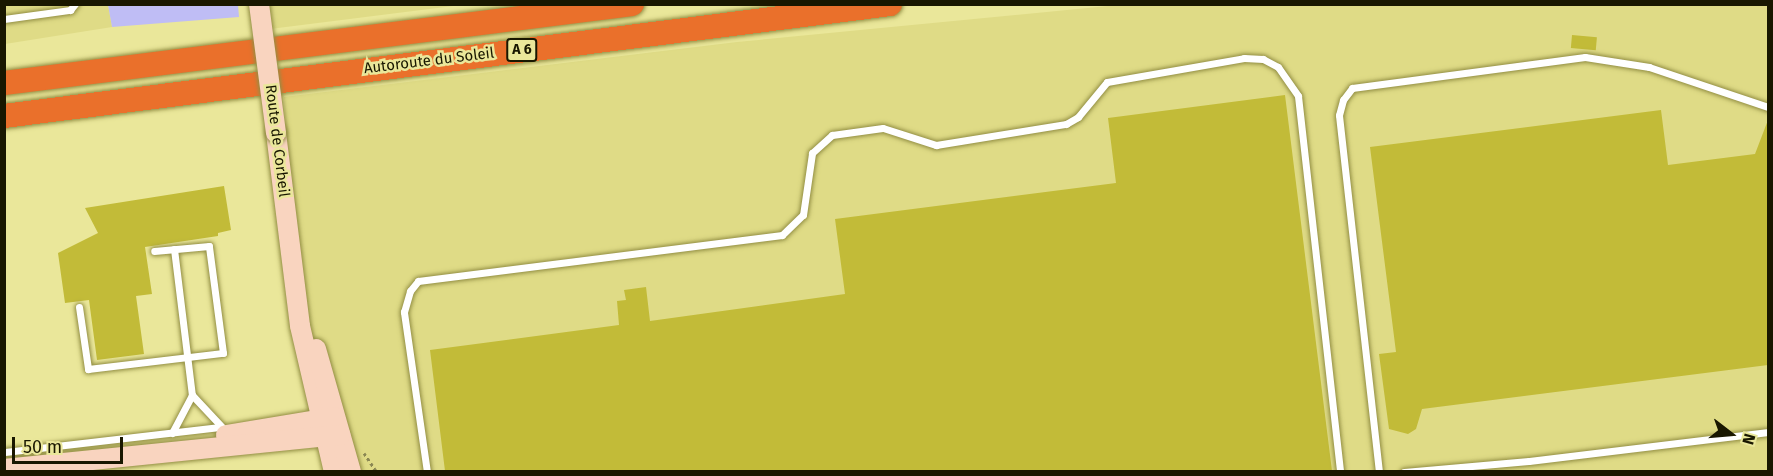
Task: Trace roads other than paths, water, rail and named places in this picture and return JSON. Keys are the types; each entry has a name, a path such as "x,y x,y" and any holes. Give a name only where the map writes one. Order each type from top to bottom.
{"highway":[{"name":"Autoroute du Soleil","path":"4,83 632,4"},
{"name":"Autoroute du Soleil","path":"4,116 890,4"}],"street":[{"name":"Route de Corbeil","path":"259,4 294,278 330,428 334,471"},
{"name":"Route de Corbeil","path":"330,428 351,471"},
{"path":"4,460 241,433 330,428"},
{"path":"4,469 330,428"}],"lane":[{"path":"4,19 70,10 75,4"},
{"path":"1378,471 1339,115 1343,100 1352,88 1585,57 1649,67 1768,107"},
{"path":"427,471 404,312 410,291 418,281 782,235 803,215 812,153 832,135 883,128 936,145 1066,124 1078,117 1107,82 1244,58 1263,59 1278,67 1298,96 1340,471"},
{"path":"79,307 88,369 223,352 209,246 154,251"},
{"path":"172,433 192,395 174,249"},
{"path":"192,395 221,426"},
{"path":"4,452 221,426 241,433"},
{"path":"1404,471 1529,461 1768,432"}]}
